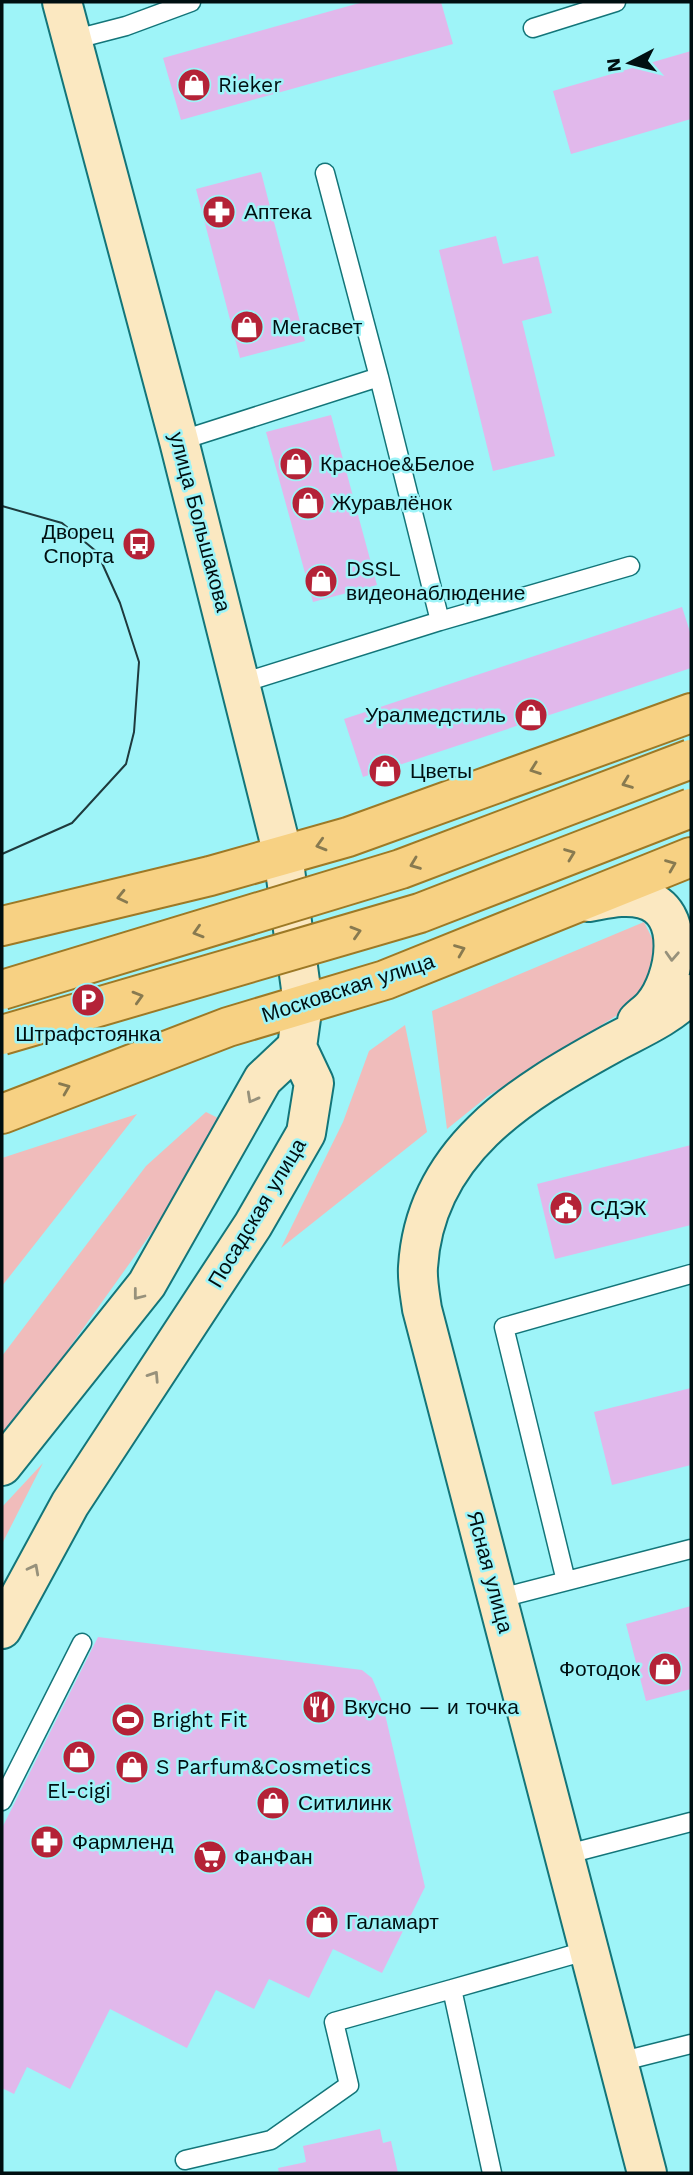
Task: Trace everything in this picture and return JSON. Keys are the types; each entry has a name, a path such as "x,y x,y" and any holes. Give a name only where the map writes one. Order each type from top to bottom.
{"main road":[{"path":"2,926 210,876 348,837 691,713"},
{"path":"2,990 401,869 691,759"},
{"path":"2,1035 419,913 691,807"},
{"name":"Московская улица","path":"2,1114 228,1027 385,980 691,857"}],"street":[{"name":"улица Большакова","path":"62,2 242,683 283,855 303,1004 297,1047"},
{"path":"573,905 619,897 644,899 663,910 671,927 673,962 663,989 654,1006 609,1045"},
{"path":"609,1045 653,1023 691,994"},
{"name":"Ясная улица","path":"609,1045 487,1124 457,1160 433,1204 423,1232 418,1268 422,1309 648,2173"},
{"path":"2,1466 147,1284 263,1079 297,1047"},
{"name":"Посадская улица","path":"2,1629 70,1504 253,1225 306,1133 314,1083 297,1047"}],"lane":[{"path":"72,40 126,26 191,2"},
{"path":"533,28 615,2"},
{"path":"325,173 440,621"},
{"path":"179,441 379,377"},
{"path":"242,683 440,621 630,566"},
{"path":"566,1581 504,1327 691,1274"},
{"path":"498,1599 691,1549"},
{"path":"2,1801 82,1643"},
{"path":"564,1855 691,1822"},
{"path":"185,2160 271,2140 349,2085 334,2022 589,1950"},
{"path":"452,1989 492,2173"},
{"path":"618,2062 691,2044"}],"shaded area":[{"path":"644,922 654,942 657,964 643,999 488,1096 447,1129 432,1011"},
{"path":"405,1025 427,1132 281,1248 343,1122 369,1051"},
{"path":"206,1112 224,1121 187,1183 2,1442 2,1356 146,1166"},
{"path":"137,1114 2,1286 2,1158"},
{"path":"43,1463 2,1544 2,1507"}],"building":[{"path":"363,2 441,2 453,44 181,120 163,58"},
{"path":"691,51 691,119 571,154 553,91"},
{"path":"261,172 305,341 240,358 196,189"},
{"path":"496,236 503,264 538,256 552,313 522,321 555,456 493,471 439,250"},
{"path":"331,415 377,585 313,602 266,432"},
{"path":"682,607 691,635 691,668 363,777 344,719"},
{"path":"691,1145 691,1225 555,1259 537,1184"},
{"path":"691,1388 691,1465 612,1485 594,1412"},
{"path":"691,1606 691,1689 646,1701 626,1624"},
{"name":"ФанФан","path":"98,1637 362,1670 372,1678 382,1701 425,1887 382,1973 333,1949 309,1998 269,1979 254,2009 216,1990 187,2048 110,2009 70,2089 27,2067 14,2094 2,2088 2,1828"},
{"path":"380,2129 383,2143 391,2141 398,2173 279,2173 278,2168 306,2162 303,2146"}],"tram line":[{"path":"2,506 62,523 97,552 120,603 139,662 134,732 126,764 72,823 2,854"}],"place":[{"name":"Rieker","path":"194,85"},
{"name":"Аптека","path":"219,212"},
{"name":"Мегасвет","path":"247,327"},
{"name":"Красное&Белое","path":"296,464"},
{"name":"Журавлёнок","path":"308,503"},
{"name":"Дворец Спорта","path":"139,544"},
{"name":"DSSL видеонаблюдение","path":"321,581"},
{"name":"Уралмедстиль","path":"531,715"},
{"name":"Цветы","path":"385,771"},
{"name":"Штрафстоянка","path":"88,1000"},
{"name":"СДЭК","path":"566,1208"},
{"name":"Фотодок","path":"665,1669"},
{"name":"Вкусно — и точка","path":"319,1707"},
{"name":"Bright Fit","path":"128,1720"},
{"name":"El-cigi","path":"79,1757"},
{"name":"S Parfum&Cosmetics","path":"132,1767"},
{"name":"Ситилинк","path":"273,1803"},
{"name":"Фармленд","path":"47,1842"},
{"name":"ФанФан","path":"210,1857"},
{"name":"Галамарт","path":"322,1922"}]}
